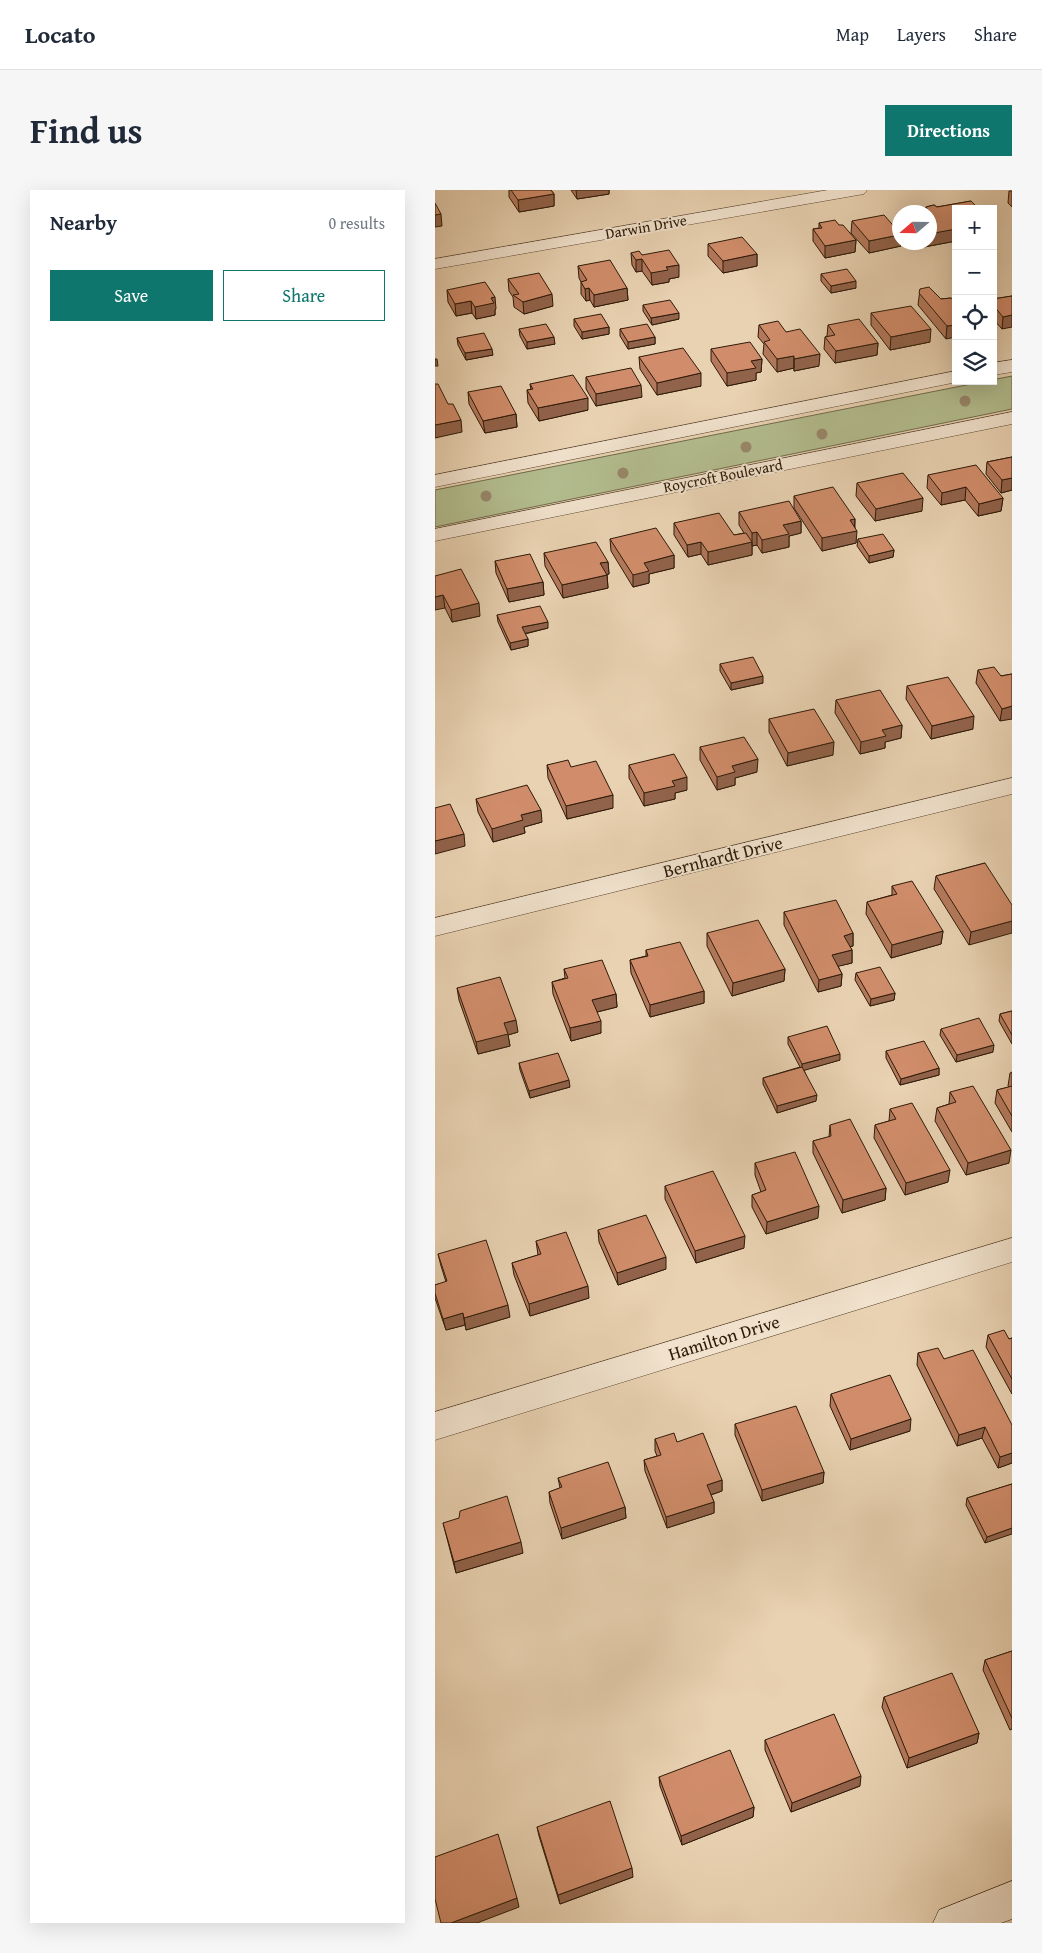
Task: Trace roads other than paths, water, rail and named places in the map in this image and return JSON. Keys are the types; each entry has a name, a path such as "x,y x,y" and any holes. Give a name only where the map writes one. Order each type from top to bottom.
{"street":[{"name":"Darwin Drive","path":"435,264 858,190"},
{"path":"997,369 1012,366"},
{"path":"435,481 952,378"},
{"name":"Roycroft Boulevard","path":"435,535 1012,418"},
{"name":"Bernhardt Drive","path":"435,927 1012,786"},
{"name":"Hamilton Drive","path":"435,1426 1012,1250"},
{"path":"952,1923 1012,1900"}]}
